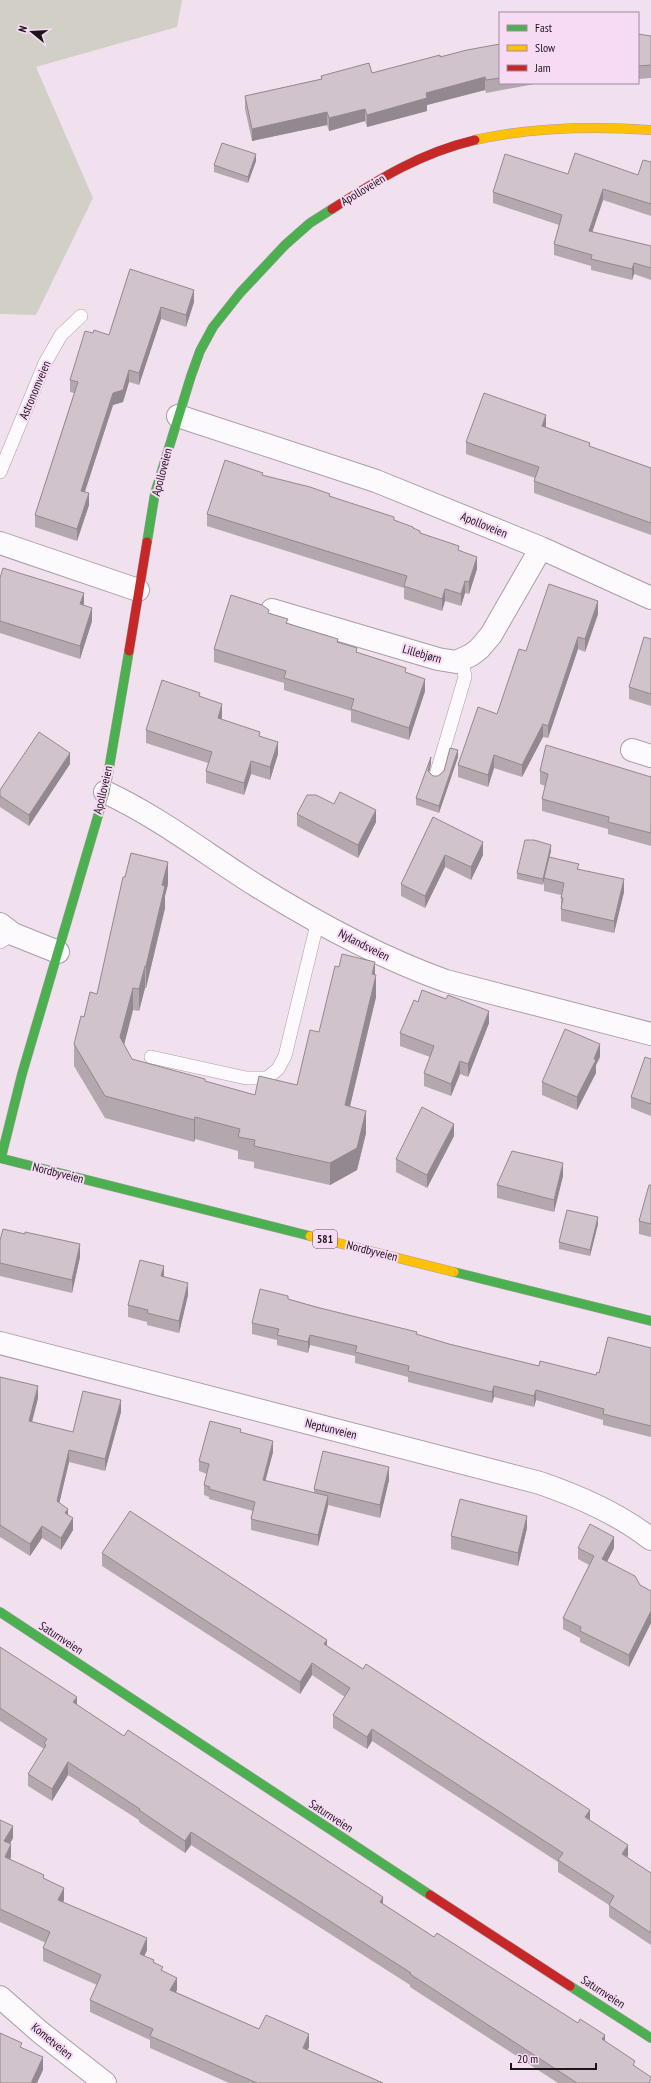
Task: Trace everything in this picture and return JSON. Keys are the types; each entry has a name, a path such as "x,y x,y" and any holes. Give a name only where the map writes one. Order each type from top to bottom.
{"street":[{"name":"Apolloveien","path":"0,1158 22,1074 105,792 155,493 178,416 200,351 225,310 285,245 310,223 375,181 432,152 507,133 578,127 651,130"},
{"name":"Apolloveien","path":"178,416 376,481 541,548 651,598"},
{"path":"0,543 138,590"},
{"name":"Lillebjørn","path":"272,610 438,659 456,662 480,650 491,635 541,548"},
{"name":"Nylandsveien","path":"105,792 138,807 257,886 318,920 414,970 446,981 651,1034"},
{"path":"4,933 58,952"},
{"name":"Nordbyveien","path":"0,1158 651,1321"},
{"name":"Neptunveien","path":"0,1344 540,1483 593,1503 619,1516 651,1539"},
{"name":"Saturnveien","path":"0,1612 305,1814 651,2038"},
{"name":"Kometveien","path":"0,1997 40,2032 105,2083"}],"lane":[{"name":"Astronomveien","path":"0,472 45,363 61,335 81,316"},
{"path":"436,775 465,677 462,659"},
{"path":"151,1057 246,1078 267,1078 278,1069 285,1056 318,920"}],"shaded area":[{"path":"0,0 182,0 177,27 36,67 93,198 36,315 0,314"}],"building":[{"path":"639,34 651,36 651,65 639,66"},
{"path":"499,44 499,78 486,80 485,77 426,93 427,98 367,115 365,109 329,118 327,112 252,129 245,96 322,79 321,76 369,63 372,73 440,55 440,57"},
{"path":"222,143 256,154 248,177 214,165"},
{"path":"575,153 638,175 643,160 651,162 651,204 603,189 589,231 651,246 651,268 634,263 632,269 591,259 592,255 554,244 562,215 493,192 505,154 568,174"},
{"path":"130,269 194,290 186,315 161,307 139,373 129,370 123,390 113,393 81,491 89,493 77,529 35,515 78,382 70,380 85,331 93,333 94,330 109,335"},
{"path":"484,393 546,415 542,426 590,443 589,446 651,468 651,523 534,481 539,467 466,442"},
{"path":"225,460 263,473 262,475 310,487 330,494 329,496 394,517 394,520 413,527 420,531 420,533 459,546 458,550 477,557 469,582 465,581 461,594 445,589 442,599 404,586 407,576 207,514"},
{"path":"3,568 84,593 80,604 92,608 80,646 0,621 0,578"},
{"path":"549,584 598,601 585,639 578,637 548,726 543,724 522,765 494,755 488,775 458,765 478,707 497,714 519,649 526,651"},
{"path":"231,595 262,605 269,610 268,613 288,619 286,623 338,639 337,642 357,648 356,652 406,668 405,672 425,679 409,728 351,709 354,699 284,678 286,671 214,649"},
{"path":"644,637 651,639 651,694 629,687"},
{"path":"162,680 200,693 199,696 222,704 218,718 260,732 259,736 278,742 270,767 251,761 244,783 206,771 212,752 146,730"},
{"path":"39,732 70,753 29,815 0,796 0,790"},
{"path":"546,745 651,777 651,833 608,822 609,817 542,799 548,774 540,771"},
{"path":"450,748 458,750 439,806 416,798 431,757 428,771 433,776 438,776 444,771"},
{"path":"340,792 376,810 358,845 297,814 307,795 316,795 334,804"},
{"path":"433,817 483,842 471,867 445,855 425,896 401,884"},
{"path":"525,840 534,840 551,845 543,879 517,873"},
{"path":"131,853 168,862 162,885 165,886 146,966 139,989 133,988 120,1037 132,1059 205,1079 205,1081 255,1095 259,1076 297,1085 310,1030 319,1032 335,966 339,967 342,954 375,962 372,974 376,975 345,1105 366,1111 357,1148 330,1163 254,1146 255,1140 238,1137 240,1129 195,1117 194,1120 105,1096 74,1044 81,1016 84,1017 90,992 97,994 123,877 125,877"},
{"path":"549,857 579,864 577,869 624,879 614,921 561,909 563,898 561,898 564,883 544,878"},
{"path":"422,990 446,999 448,995 489,1011 468,1064 460,1061 451,1084 424,1073 434,1046 400,1033 414,1000 418,1002"},
{"path":"565,1029 600,1044 594,1059 596,1060 577,1097 542,1082"},
{"path":"645,1057 651,1059 651,1104 631,1097"},
{"path":"422,1107 454,1124 427,1175 396,1159"},
{"path":"512,1151 563,1163 554,1200 497,1185"},
{"path":"649,1185 651,1185 651,1224 639,1221"},
{"path":"567,1210 598,1217 590,1250 559,1242"},
{"path":"3,1229 25,1234 25,1232 80,1244 72,1280 0,1263 0,1240"},
{"path":"140,1260 164,1266 161,1276 188,1283 179,1321 147,1313 148,1310 128,1305"},
{"path":"260,1289 288,1296 288,1299 316,1307 417,1332 416,1334 449,1344 539,1366 540,1361 596,1375 597,1372 599,1373 608,1337 651,1348 651,1426 603,1414 604,1409 536,1390 534,1396 494,1386 492,1392 408,1371 409,1366 355,1352 357,1346 310,1335 308,1342 277,1335 279,1329 252,1323"},
{"path":"0,1377 38,1386 29,1421 73,1432 83,1391 121,1400 105,1459 69,1450 57,1501 68,1509 65,1513 73,1518 61,1538 42,1526 30,1544 0,1525"},
{"path":"210,1421 241,1429 240,1432 273,1441 263,1480 328,1496 318,1535 251,1519 255,1502 209,1489 210,1487 204,1485 209,1464 199,1461"},
{"path":"323,1451 389,1467 380,1505 314,1489"},
{"path":"460,1499 527,1516 518,1553 451,1536"},
{"path":"130,1511 327,1640 324,1644 363,1669 366,1664 590,1810 585,1817 628,1845 622,1854 651,1873 651,1933 609,1905 614,1896 558,1860 563,1853 372,1729 367,1737 333,1715 350,1688 312,1663 300,1682 102,1553"},
{"path":"590,1524 614,1537 602,1559 635,1576 640,1585 651,1591 651,1611 629,1655 580,1631 581,1627 563,1618 594,1556 578,1548"},
{"path":"0,1647 77,1697 73,1702 124,1736 128,1730 383,1897 380,1902 434,1937 437,1933 578,2023 580,2019 605,2035 602,2039 635,2061 633,2065 651,2077 649,2083 577,2083 410,1974 411,1973 191,1832 185,1841 139,1810 140,1809 68,1762 52,1789 28,1774 46,1745 44,1743 47,1739 0,1708"},
{"path":"0,1820 13,1826 4,1841 11,1844 5,1857 44,1875 43,1878 64,1888 58,1900 147,1938 140,1954 154,1960 153,1962 163,1967 161,1970 177,1978 170,1990 259,2029 266,2015 309,2034 303,2048 383,2083 257,2083 150,2036 153,2029 90,2000 101,1975 43,1948 50,1932 0,1909"},
{"path":"0,2033 22,2043 20,2047 43,2057 31,2083 0,2083"}],"traffic: fast":[{"path":"147,542 155,493 191,376 200,351 213,327 240,293 285,245 310,223 332,209"},
{"path":"1,1158 22,1074 105,792 129,651"},
{"path":"0,1158 310,1236"},
{"path":"454,1272 651,1321"},
{"path":"0,1612 430,1895"},
{"path":"570,1986 651,2038"}],"traffic: slow":[{"path":"475,140 519,132 541,130 585,128 651,130"},
{"path":"310,1236 454,1272"}],"traffic: jam":[{"path":"332,209 366,187 400,168 436,152 475,140"},
{"path":"129,651 147,542"},
{"path":"430,1895 570,1986"}]}
